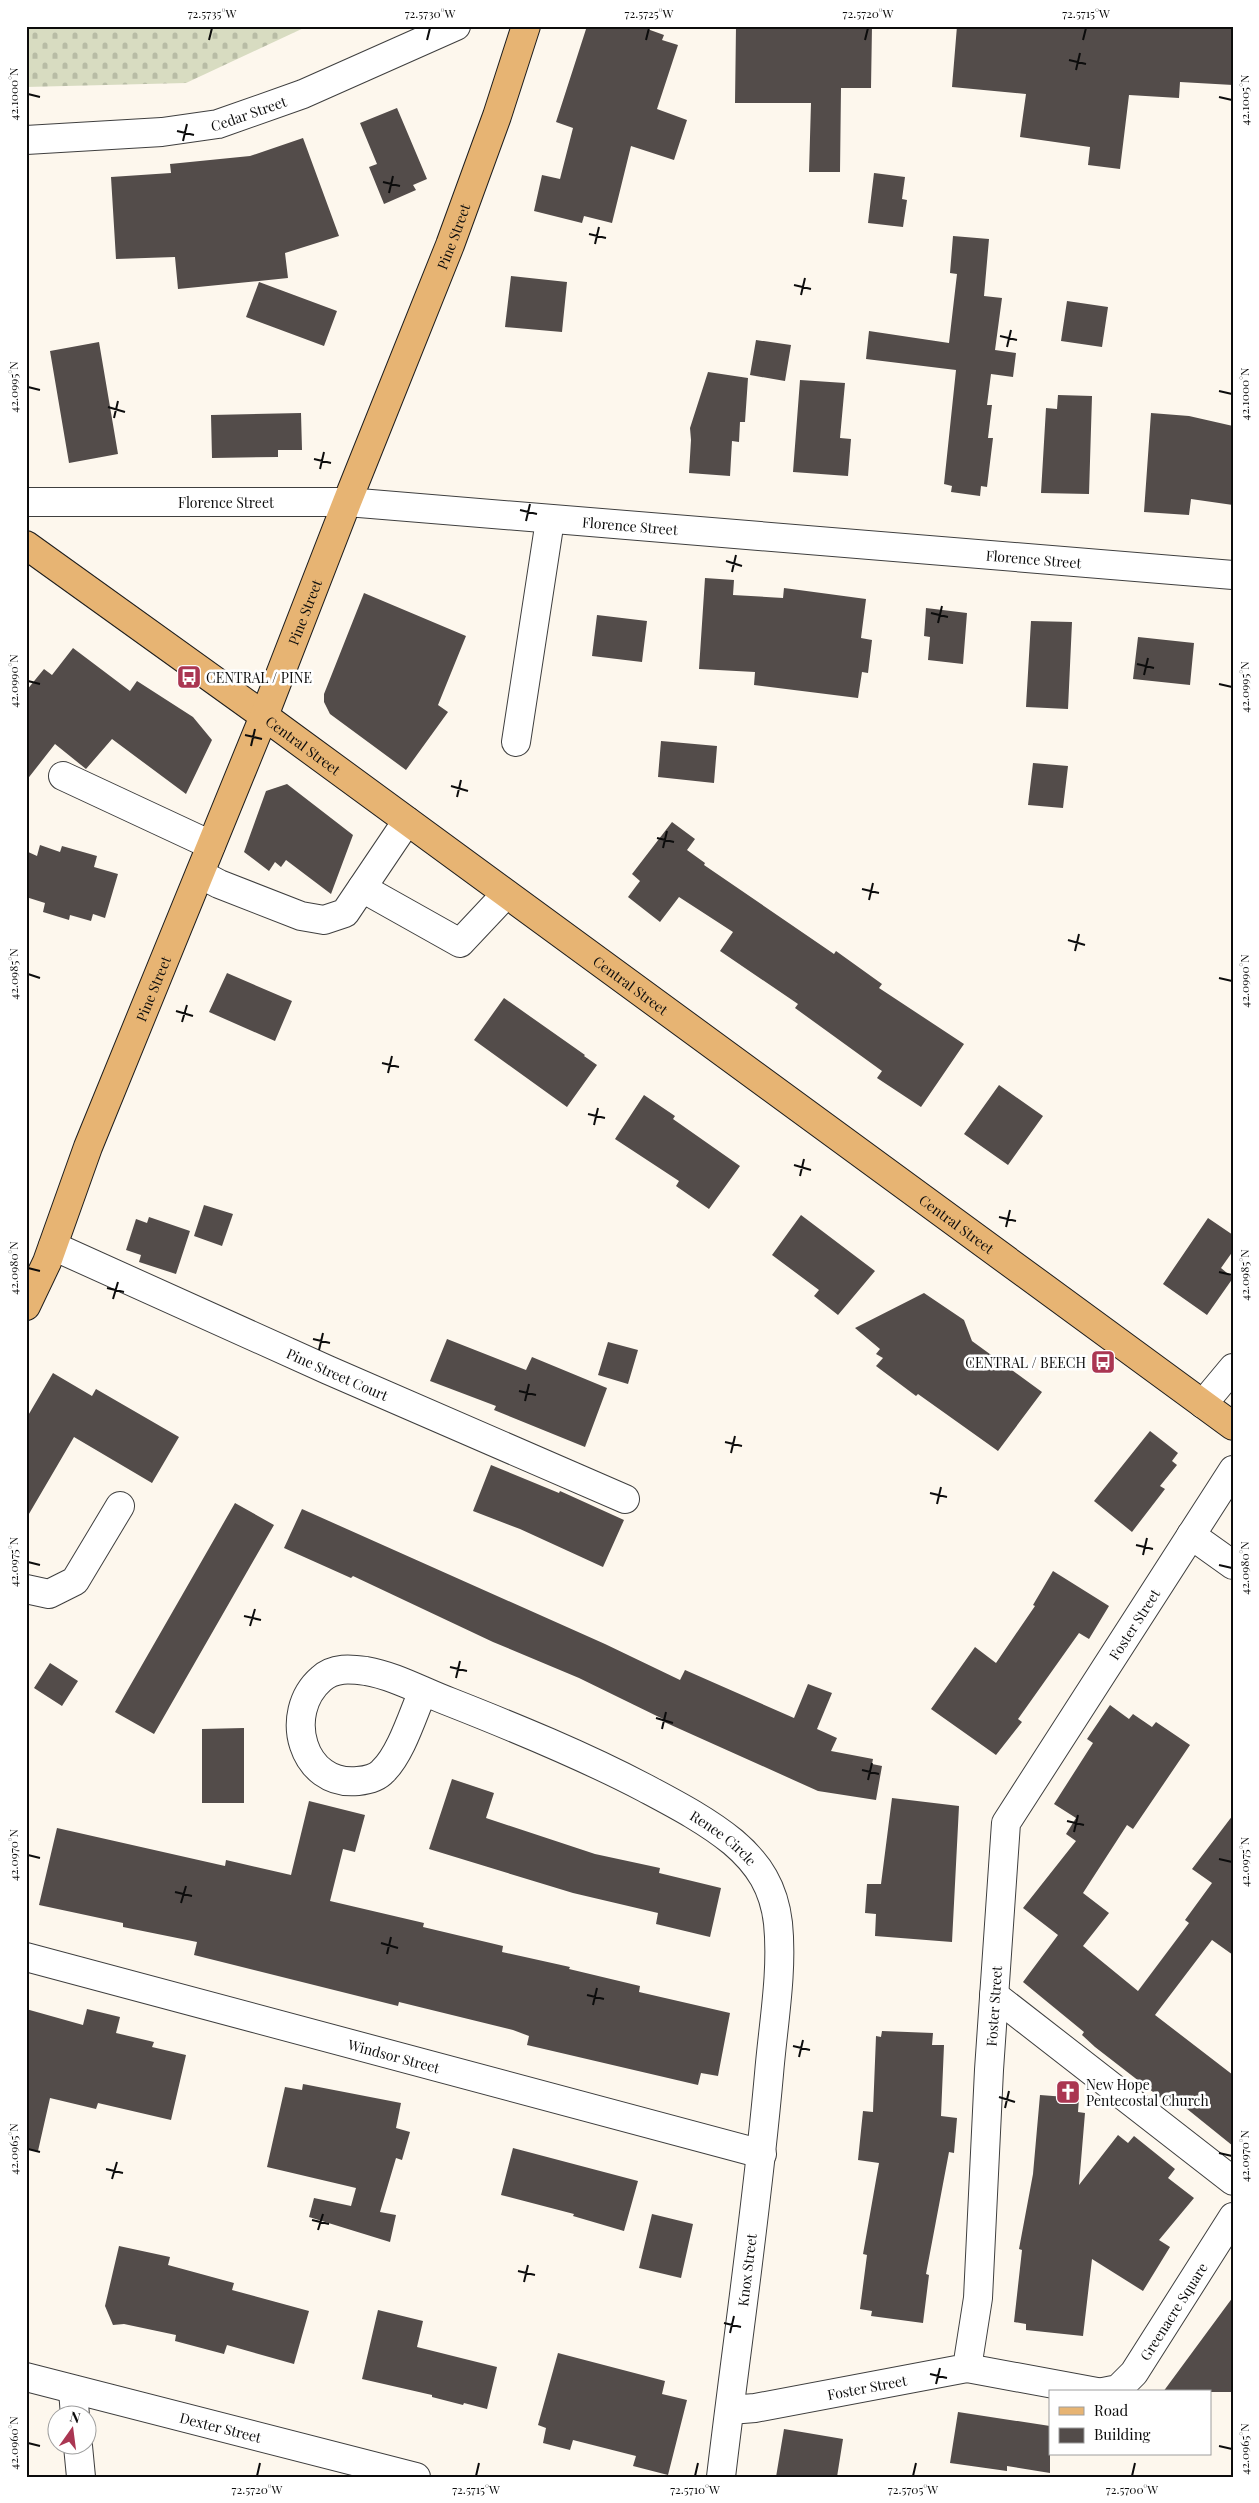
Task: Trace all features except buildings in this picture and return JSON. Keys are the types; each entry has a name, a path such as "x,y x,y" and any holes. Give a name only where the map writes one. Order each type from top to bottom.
{"main road":[{"name":"Pine Street","path":"26,1306 53,1246 88,1147 264,716 450,245 498,116 526,26"},
{"name":"Central Street","path":"26,545 264,716 1233,1426"}],"street":[{"name":"Cedar Street","path":"26,140 162,132 218,124 303,94 456,26"},
{"name":"Florence Street","path":"26,502 347,502 1233,576"},
{"path":"516,742 550,520"},
{"path":"63,776 212,845"},
{"path":"200,874 301,916 324,920 345,913 407,821"},
{"path":"362,888 460,943 506,894"},
{"name":"Pine Street Court","path":"53,1246 328,1370 625,1499"},
{"path":"1203,1404 1233,1368"},
{"name":"Foster Street","path":"730,2410 755,2408 967,2368 978,2298 994,1995 1006,1823 1233,1470"},
{"path":"26,1589 49,1594 75,1581 120,1506"},
{"path":"1191,1535 1233,1565"},
{"name":"Renee Circle","path":"423,1691 391,1763 380,1774 361,1781 340,1780 319,1770 310,1760 301,1737 301,1713 312,1690 321,1679 332,1672 343,1669 387,1676 566,1749 668,1800 699,1817 728,1838 752,1859 761,1871 769,1886 774,1904 779,1952 762,2154"},
{"name":"Windsor Street","path":"26,1957 762,2154"},
{"path":"994,1995 1233,2181"},
{"name":"Knox Street","path":"722,2477 762,2154"},
{"name":"Greenacre Square","path":"1113,2390 1118,2389 1134,2373 1233,2217"},
{"path":"967,2368 1086,2390"},
{"name":"Dexter Street","path":"26,2377 74,2403 416,2477"},
{"path":"79,2456 81,2477"}],"green space":[{"path":"26,26 308,26 186,83 26,87"}],"place":[{"name":"CENTRAL / PINE","path":"189,677"},
{"name":"CENTRAL / BEECH","path":"1103,1362"},
{"name":"New Hope Pentecostal Church","path":"1068,2092"}]}
